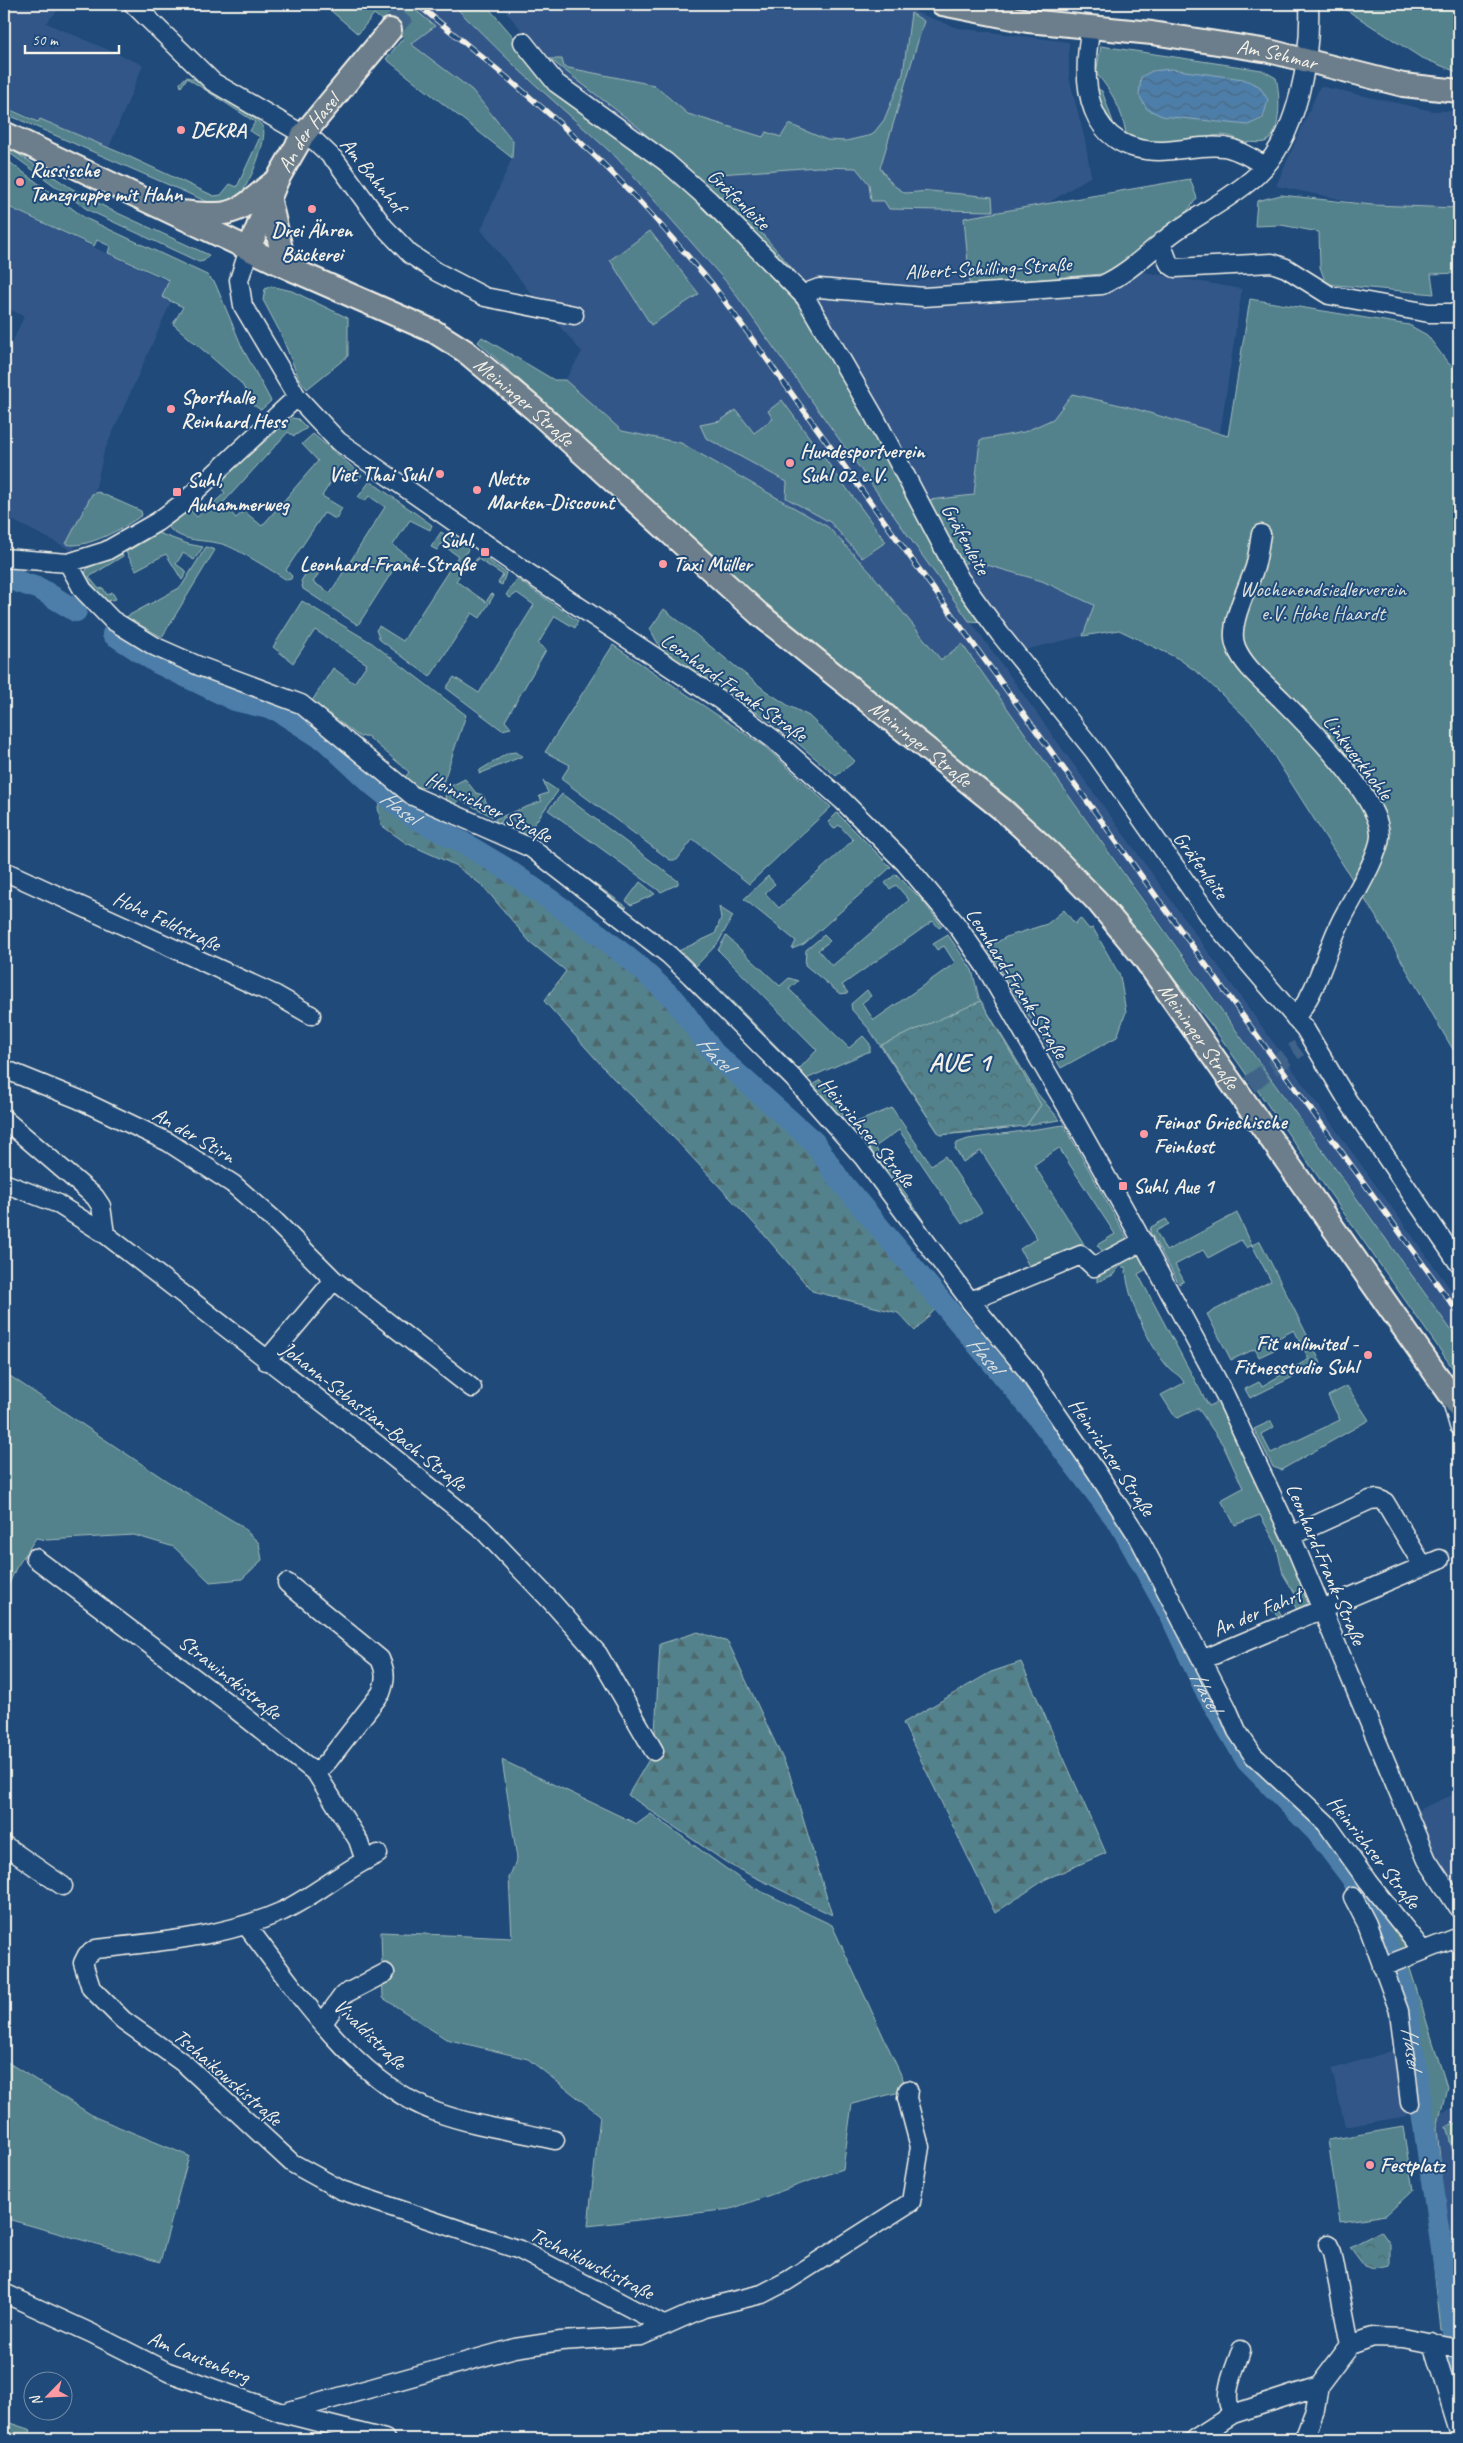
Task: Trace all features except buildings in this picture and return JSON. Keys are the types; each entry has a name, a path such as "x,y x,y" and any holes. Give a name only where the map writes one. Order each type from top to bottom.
{"main road":[{"name":"Am Sehmar","path":"942,4 1028,21 1189,38 1269,51 1403,85 1459,91"},
{"name":"An der Hasel","path":"248,249 273,188 303,135 390,30"},
{"name":"Meininger Straße","path":"4,134 285,266 435,332 465,351 528,403 760,614 1004,810 1097,901 1247,1090 1361,1270 1455,1401"},
{"path":"168,212 216,214 231,211 241,208 273,188 285,266"}],"street":[{"name":"Am Bahnhof","path":"133,4 214,82 316,142 336,161 384,226 410,254 437,272 485,296 574,315"},
{"name":"Albert-Schilling-Straße","path":"805,297 811,291 819,288 924,298 1102,285 1120,277 1161,242 1243,187 1265,166 1278,149 1300,89 1310,25 1309,4"},
{"path":"1092,27 1086,63 1090,102 1096,116 1112,137 1121,143 1142,150 1160,151 1224,147 1234,149 1265,166"},
{"name":"Gräfenleite","path":"522,42 556,82 666,162 709,200 805,297 874,416 960,579 1000,634 1094,751 1216,925 1296,1018 1305,1044 1348,1101 1459,1264"},
{"path":"1161,242 1169,264 1174,268 1272,263 1286,268 1311,286 1329,295 1429,313 1459,313"},
{"name":"Leonhard-Frank-Straße","path":"248,249 239,280 243,306 297,397 338,441 720,700 773,739 843,801 931,893 980,959 1143,1241 1229,1403 1291,1536 1427,1860 1459,1909"},
{"path":"4,558 68,563 106,551 157,522 184,502 297,397"},
{"name":"Linkwerkhohle","path":"1261,534 1255,566 1234,627 1235,645 1244,663 1314,731 1341,765 1362,793 1380,829 1376,850 1337,928 1316,985 1306,1005 1296,1018"},
{"name":"Heinrichser Straße","path":"68,563 83,590 112,620 156,648 301,704 413,796 531,848 669,955 794,1079 859,1152 970,1301 1026,1369 1096,1471 1139,1538 1237,1731 1253,1755 1326,1823 1368,1882 1423,1951"},
{"name":"Hohe Feldstraße","path":"4,871 276,995 311,1015"},
{"name":"An der Stirn","path":"4,1069 78,1099 176,1147 233,1184 273,1219 334,1280 472,1388"},
{"path":"4,1119 95,1197 101,1206 105,1234"},
{"name":"Johann-Sebastian-Bach-Straße","path":"4,1183 56,1203 105,1234 266,1361 378,1445 481,1528 551,1601 598,1654 654,1751"},
{"path":"970,1301 1081,1255 1094,1267 1143,1241"},
{"path":"266,1361 334,1280"},
{"name":"Meininger Straße","path":"1455,1401 1459,1426"},
{"path":"1291,1536 1370,1500 1378,1499 1385,1502 1423,1566"},
{"name":"Strawinskistraße","path":"35,1558 230,1705 316,1773 358,1840 372,1857"},
{"name":"An der Fahrt","path":"1202,1660 1440,1559"},
{"path":"287,1583 380,1659 384,1668 386,1682 382,1693 328,1762 316,1773"},
{"path":"4,1845 63,1886"},
{"name":"Tschaikowskistraße","path":"372,1857 284,1910 246,1925 179,1939 96,1949 87,1955 83,1963 91,1988 122,2020 186,2065 292,2163 341,2190 520,2250 663,2325"},
{"name":"Heinrichser Straße","path":"1353,1896 1367,1924 1399,2012 1410,2103"},
{"name":"Vivaldistraße","path":"246,1925 323,2022 368,2071 391,2088 436,2112 470,2122 555,2140"},
{"path":"1382,1967 1459,1937"},
{"path":"323,2022 343,1995 385,1973"},
{"name":"Tschaikowskistraße","path":"282,2413 515,2348 561,2341 641,2336 704,2308 762,2294 910,2202 920,2147 907,2098 908,2090"},
{"path":"1328,2244 1332,2252 1350,2345"},
{"name":"Am Lautenberg","path":"4,2293 91,2333 168,2372 282,2413 385,2439"},
{"path":"1304,2439 1315,2410 1319,2386 1350,2345 1373,2337 1403,2338 1459,2349"},
{"path":"1437,2344 1459,2431"},
{"path":"1233,2414 1227,2400 1227,2392 1241,2350"},
{"path":"1194,2439 1233,2414 1319,2386"}],"shaded area":[{"path":"4,4 64,4 46,23 143,65 108,150 4,106"},
{"path":"362,4 452,4 519,70 617,158 729,285 1459,1301 1459,1341 962,645 941,661 872,574 828,527 681,443 622,431 565,380 582,352 537,301 481,230 512,158 513,141 411,43"},
{"path":"499,4 917,4 915,12 958,28 1069,42 1069,77 1085,140 1091,176 1047,204 964,218 1138,271 1242,289 1220,434 1129,407 1073,394 1054,419 1024,432 980,440 974,495 929,500 815,303 733,214 557,71"},
{"path":"1320,86 1433,111 1459,111 1459,208 1368,205 1276,186"},
{"path":"4,206 178,286 104,452 89,516 73,551 4,516 4,361 24,316 4,307"},
{"path":"973,561 1042,581 1095,605 1083,636 1020,651 958,565"},
{"path":"1459,1792 1459,1898 1433,1860 1413,1812"},
{"path":"1398,2049 1407,2116 1345,2127 1332,2069"},
{"path":"1459,2106 1459,2303 1449,2254 1436,2115"}],"green space":[{"path":"323,4 408,4 435,26 411,44 472,90 513,141 512,158 386,59 404,37 374,14 358,34"},
{"path":"452,4 485,4 556,86 678,185 776,279 803,311 984,622 969,621 729,285 617,158 519,70"},
{"path":"1337,4 1459,4 1459,73 1420,57"},
{"path":"911,13 924,21 880,168 893,185 905,193 930,191 992,197 993,211 889,209 884,201 871,201 869,184 856,168 818,167 719,174 731,198 798,275 794,283 698,184 638,127 550,59 562,59 564,67 654,85 688,114 763,137 766,132 781,137 789,124 827,140 846,141 872,135 884,120 903,74"},
{"path":"1101,46 1262,70 1276,78 1277,84 1279,112 1272,137 1261,143 1249,142 1244,144 1237,139 1224,135 1188,141 1165,142 1140,140 1126,134 1116,101 1096,73"},
{"path":"186,77 200,81 214,90 244,110 263,127 263,142 248,182 243,190 230,201 210,203 4,113 4,107 38,122 40,119 128,156 214,196 221,195 230,184 237,187 260,137 250,131 255,122 187,78 181,87 180,83"},
{"path":"1096,88 1102,91 1114,125 1100,104"},
{"path":"4,145 71,188 109,209 209,255 204,261 199,262 88,210 4,149"},
{"path":"4,158 85,218 207,275 215,283 242,347 271,401 261,410 247,401 247,393 241,383 173,324 183,307 162,297 169,280 108,253 110,246 97,240 94,246 4,205"},
{"path":"1190,179 1197,198 1189,209 1113,273 970,285 964,218"},
{"path":"1281,195 1372,205 1459,208 1459,273 1431,274 1434,294 1326,284 1320,267 1319,232 1281,225 1255,226 1257,201"},
{"path":"650,231 699,294 651,325 610,260"},
{"path":"271,286 292,291 348,318 348,356 307,389 299,379 280,332 263,300 265,289"},
{"name":"Wochenendsiedlerverein e.V. Hohe Haardt","path":"1250,299 1409,325 1427,335 1448,363 1459,371 1459,1060 1378,920 1255,726 1201,675 1179,659 1119,630 1083,636 1094,605 1042,581 973,561 958,565 929,500 974,495 980,440 1024,432 1053,419 1072,394 1129,407 1228,436"},
{"path":"482,337 554,380 565,380 622,431 681,443 828,527 872,574 941,660 962,644 1129,881 1459,1341 1459,1377 1213,1027 1106,895 1014,802 856,680 746,587 478,342"},
{"name":"Hundesportverein Suhl 02 e.V.","path":"782,400 886,542 862,558 830,522 786,498 787,482 706,438 700,425 720,421 736,410 754,433 773,419 768,411"},
{"path":"292,418 298,419 307,428 294,436 288,432 223,503 236,518 244,511 262,526 318,461 302,444 313,434 362,475 357,482 338,471 322,496 342,508 336,519 324,513 286,570 292,576 291,579 287,580 228,546 180,536 168,527 189,509 197,517 225,493 217,483"},
{"path":"370,481 432,525 430,530 410,520 393,545 411,559 407,566 399,561 358,625 303,589 301,581 311,565 321,570 313,582 330,593 385,507 369,496 365,501 358,497"},
{"path":"98,492 141,511 142,515 116,531 94,541 84,544 66,544 92,494"},
{"path":"441,532 446,535 448,533 469,548 463,558 473,564 480,554 506,573 502,585 498,583 503,575 478,559 472,567 467,564 456,581 486,602 491,594 494,595 480,618 472,613 430,677 380,640 376,630 379,626 403,641 458,556 441,544 437,550 431,547"},
{"path":"158,533 188,544 203,547 194,560 183,553 176,564 187,572 182,580 166,554 136,570 126,552"},
{"path":"206,547 215,550 162,637 126,617 181,587"},
{"path":"122,554 123,556 89,577 99,589 103,588 107,595 112,592 116,599 107,601 97,594 84,577 87,568"},
{"path":"517,579 578,621 575,628 555,616 538,644 546,650 505,721 511,728 502,730 446,688 454,677 479,693 534,605 517,593 510,598 506,595"},
{"path":"302,601 372,643 466,715 443,783 420,788 404,779 409,772 367,736 360,737 312,701 333,668 354,683 367,664 315,630 293,663 273,647"},
{"path":"664,609 766,691 809,716 855,761 836,776 779,727 662,651 650,629"},
{"path":"613,645 765,747 831,807 749,884 693,839 677,860 670,860 561,779 570,765 545,752"},
{"path":"515,752 523,756 479,774 480,770 508,753"},
{"path":"465,779 476,793 483,795 493,817 459,799 455,807 447,802 445,797 449,787"},
{"path":"543,781 558,791 526,835 627,907 618,912 521,837 521,825 504,817 499,826 495,819 542,801 539,796 548,793"},
{"path":"562,794 678,881 678,884 661,892 548,810"},
{"path":"386,795 414,818 460,841 505,868 601,936 638,966 675,1000 714,1053 814,1142 839,1179 942,1302 915,1331 898,1313 812,1291 760,1230 659,1122 613,1078 544,1001 566,971 530,942 483,886 455,865 406,843 381,825 378,807"},
{"path":"837,813 891,867 804,944 792,949 796,941 744,899 768,876 775,884 765,893 779,908 853,840 839,825 834,829 828,822"},
{"path":"896,874 923,901 942,926 939,928 933,921 842,985 848,993 840,994 805,965 806,950 824,935 830,941 818,950 832,966 909,900 896,885 890,889 885,883"},
{"path":"640,882 655,894 631,905 626,901"},
{"path":"719,907 733,916 718,943 696,966 683,953 678,960 672,954 715,934 721,918"},
{"path":"1064,910 1075,924 1080,918 1089,929 1093,928 1120,976 1126,1012 1117,1037 1061,1068 987,948 1006,937 1047,924"},
{"path":"948,935 972,970 979,998 1036,1092 1060,1120 987,1131 940,1135 869,1029 852,1010 851,1004 867,990 871,996 862,1003 874,1020 955,963 944,946 937,950 933,944"},
{"path":"726,936 780,986 789,978 798,981 789,989 849,1048 863,1036 870,1044 870,1051 804,1080 705,984 710,979 799,1069 817,1050 718,950"},
{"path":"981,1001 1041,1105 1026,1126 940,1135 881,1045"},
{"path":"820,1080 835,1095 844,1118 837,1117 811,1086"},
{"path":"892,1108 931,1165 945,1156 982,1212 962,1224 899,1130 875,1147 940,1246 853,1132 851,1125 854,1123"},
{"path":"1064,1125 1129,1242 1104,1253 1097,1245 1115,1234 1059,1148 1034,1165 1084,1244 1081,1250 1030,1268 1020,1249 1037,1238 981,1151 963,1162 955,1148 957,1143 968,1139"},
{"path":"1237,1213 1252,1245 1247,1248 1241,1240 1208,1258 1203,1250 1175,1265 1184,1281 1179,1284 1150,1232 1151,1227 1166,1219 1169,1224 1156,1231 1166,1251"},
{"path":"1260,1241 1321,1363 1250,1398 1245,1389 1259,1382 1262,1386 1309,1359 1294,1330 1270,1342 1274,1350 1259,1357 1255,1349 1231,1360 1207,1314 1271,1281 1252,1245"},
{"path":"1137,1251 1147,1269 1138,1274 1207,1403 1209,1406 1218,1402 1268,1507 1311,1608 1298,1613 1293,1601 1277,1607 1282,1616 1280,1617 1269,1608 1296,1596 1283,1574 1276,1544 1260,1515 1235,1525 1221,1500 1243,1488 1223,1445 1198,1408 1178,1418 1175,1417 1161,1395 1184,1383 1161,1358 1146,1334 1134,1306 1126,1268 1120,1266 1113,1275 1097,1282 1097,1273"},
{"path":"4,1372 167,1481 240,1525 259,1543 262,1560 242,1579 210,1582 174,1547 134,1535 47,1540 36,1538 16,1568 4,1595"},
{"path":"1347,1386 1369,1420 1281,1470 1273,1467 1254,1429 1271,1421 1274,1427 1261,1434 1271,1453 1340,1420 1328,1396"},
{"path":"698,1632 728,1642 789,1772 832,1915 730,1865 628,1795 654,1751 660,1644"},
{"path":"1021,1662 1106,1853 1046,1879 995,1913 903,1723 991,1672"},
{"path":"502,1760 637,1824 651,1814 750,1886 832,1925 908,2090 852,2104 843,2169 731,2209 588,2226 600,2115 528,2059 446,2039 383,1998 381,1932 512,1938 509,1878 517,1858"},
{"path":"1371,1894 1408,1942 1405,1949 1399,1952"},
{"path":"1408,1962 1447,2087 1437,2128 1449,2254 1459,2303 1459,2333 1441,2330 1412,2072 1391,1971"},
{"path":"4,2060 95,2117 189,2156 160,2262 4,2218"},
{"path":"1459,2123 1459,2172 1446,2127"},
{"name":"Festplatz","path":"1403,2127 1413,2190 1386,2215 1340,2222 1328,2140"},
{"path":"1381,2231 1390,2244 1390,2266 1374,2269 1364,2266 1350,2247"},
{"path":"1444,2353 1459,2358 1459,2410"},
{"path":"4,2421 31,2430 28,2439 4,2439"}],"water":[{"path":"1171,69 1243,79 1259,86 1268,100 1263,118 1248,125 1162,116 1147,109 1139,95 1141,77 1152,71"}],"waterway":[{"name":"Hasel","path":"4,577 40,589 76,611"},
{"name":"Hasel","path":"113,634 156,662 235,700 277,710 326,741 373,785 414,818 460,841 505,868 601,936 638,966 675,1000 714,1053 814,1142 839,1179 1037,1416 1120,1524 1171,1616 1207,1693 1247,1761 1317,1832 1352,1878 1389,1950 1405,1994 1459,2367"},
{"path":"1266,2439 1269,2435"}],"tunnel":[{"path":"390,30 412,4"},
{"path":"1250,1084 1299,1048"}],"railway":[{"path":"417,4 530,97 612,172 713,285 1459,1314"}],"place":[{"name":"DEKRA","path":"181,130"},
{"name":"Russische Tanzgruppe mit Hahn","path":"20,182"},
{"name":"Drei Ähren Bäckerei","path":"312,209"},
{"name":"Sporthalle Reinhard Hess","path":"171,409"},
{"name":"Hundesportverein Suhl 02 e.V.","path":"790,463"},
{"name":"Viet Thai Suhl","path":"440,474"},
{"name":"Netto Marken-Discount","path":"477,490"},
{"name":"Suhl, Auhammerweg","path":"177,492"},
{"name":"Suhl, Leonhard-Frank-Straße","path":"485,552"},
{"name":"Taxi Müller","path":"663,564"},
{"name":"Feinos Griechische Feinkost","path":"1144,1134"},
{"name":"Suhl, Aue 1","path":"1123,1186"},
{"name":"Fit unlimited - Fitnesstudio Suhl","path":"1368,1355"},
{"name":"Festplatz","path":"1370,2165"}],"district":[{"name":"AUE 1","path":"960,1062"}]}
